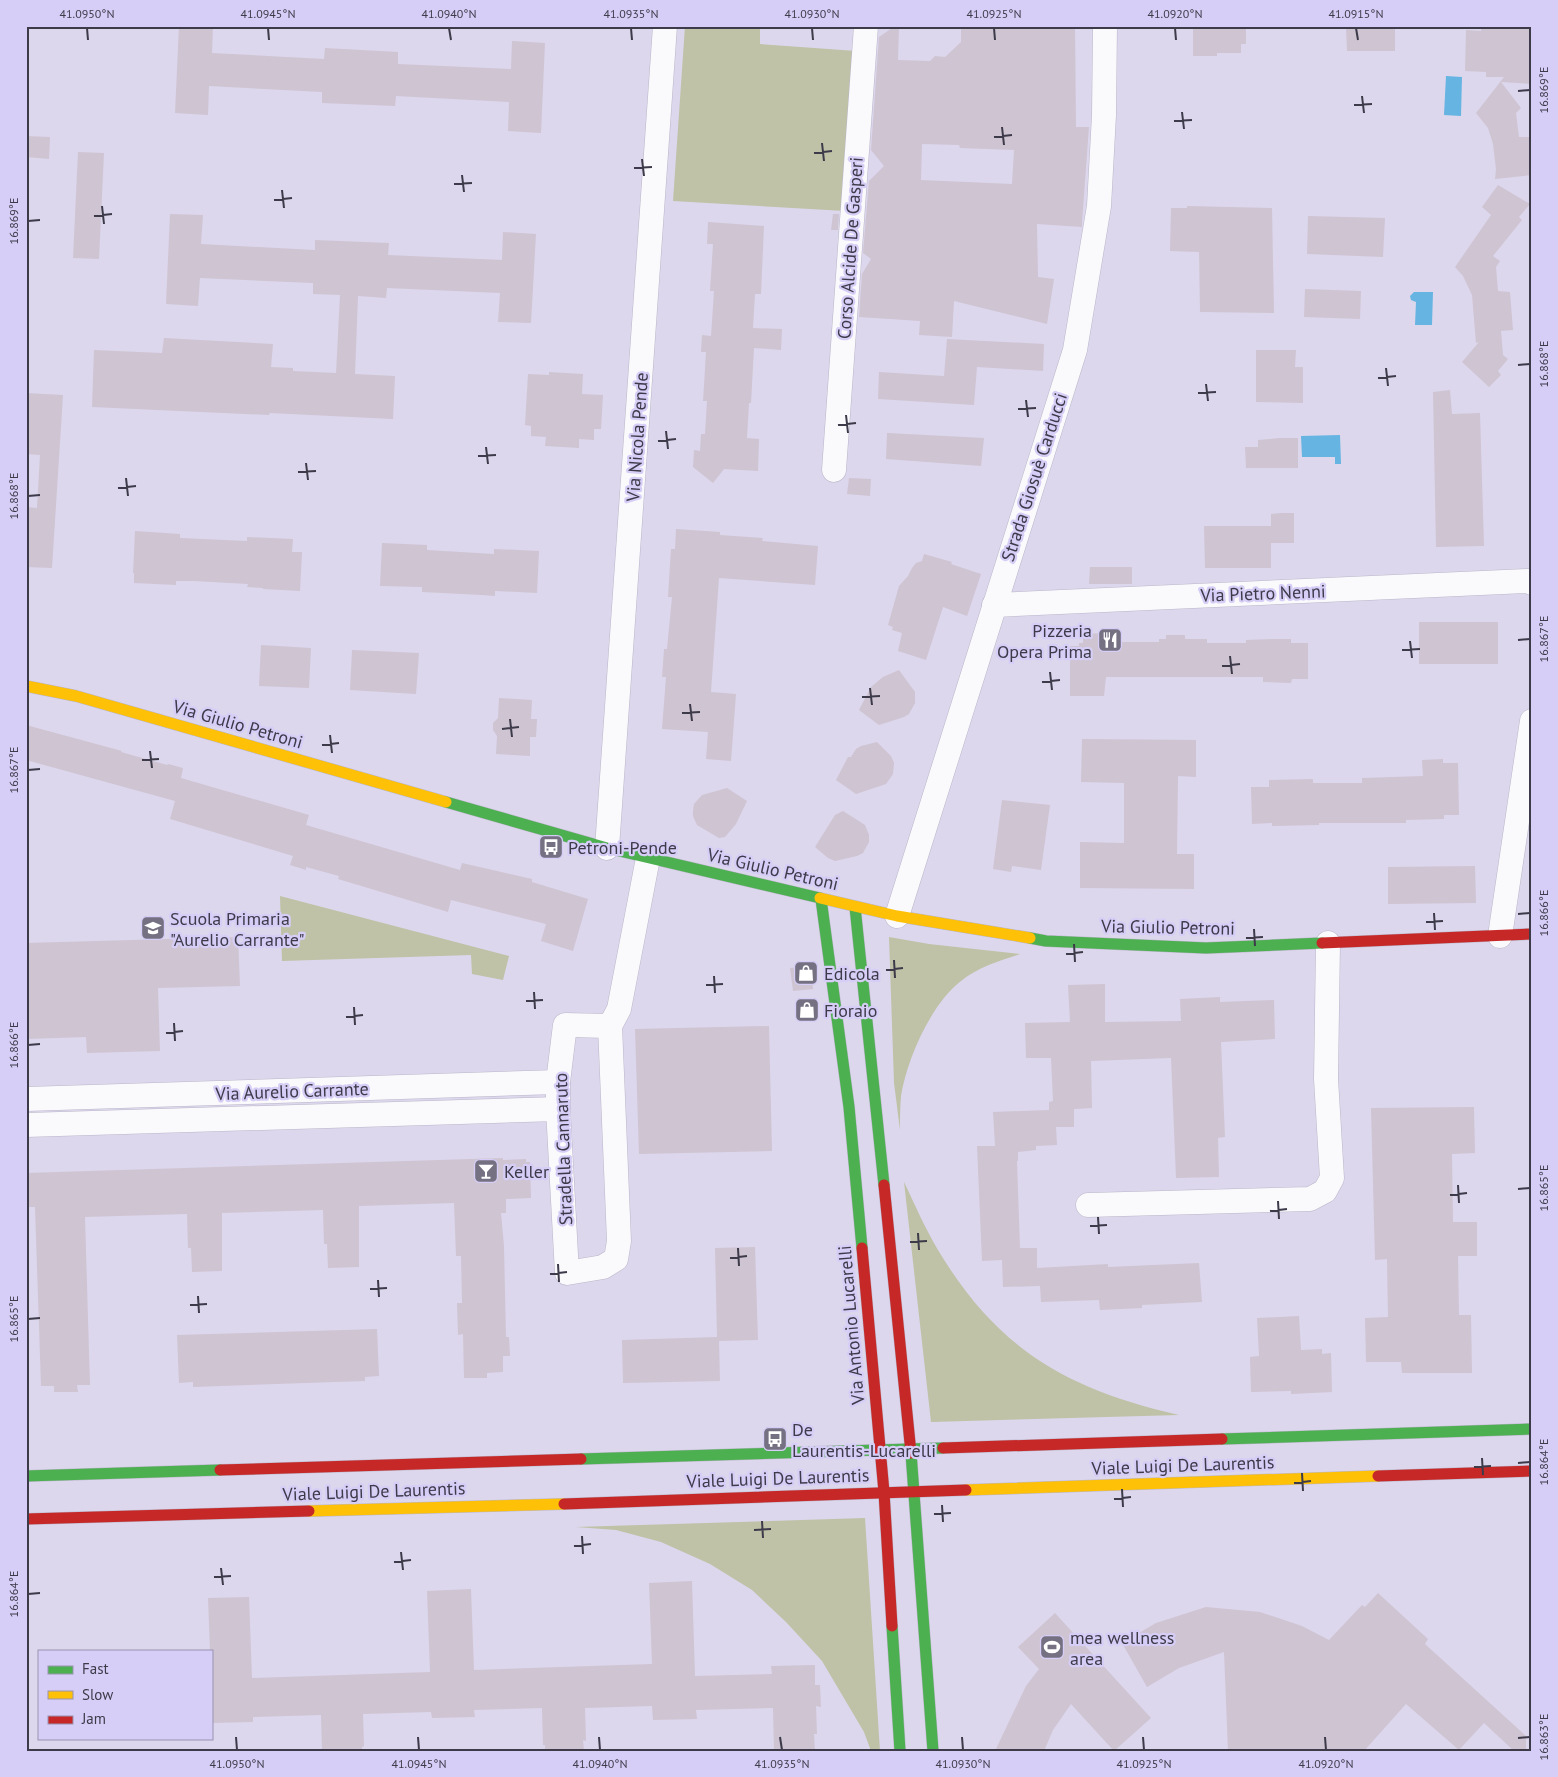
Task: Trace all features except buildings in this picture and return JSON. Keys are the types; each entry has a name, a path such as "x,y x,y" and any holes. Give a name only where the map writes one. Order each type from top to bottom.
{"street":[{"name":"Via Nicola Pende","path":"607,848 665,26"},
{"name":"Corso Alcide De Gasperi","path":"834,470 866,26"},
{"name":"Strada Giosuè Carducci","path":"897,916 1075,350 1099,206 1104,115 1105,26"},
{"name":"Via Pietro Nenni","path":"994,605 1528,581 1532,583"},
{"name":"Via Giulio Petroni","path":"26,686 85,698 607,848 897,916 1046,940 1206,948 1532,934"},
{"path":"1500,936 1532,720"},
{"name":"Stradella Cannaruto","path":"610,1026 565,1025 558,1082 558,1109 567,1273 603,1267 616,1260 620,1240 610,1026 619,1009 648,858"},
{"name":"Via Antonio Lucarelli","path":"821,898 849,1107 884,1492 900,1751"},
{"path":"856,907 912,1449 933,1751"},
{"path":"1088,1204 1310,1199 1325,1192 1332,1178 1326,1078 1328,943"},
{"name":"Via Aurelio Carrante","path":"26,1099 558,1082"},
{"name":"Via Aurelio Carrante","path":"26,1125 558,1109"},
{"name":"Viale Luigi De Laurentis","path":"26,1476 1532,1429"},
{"name":"Viale Luigi De Laurentis","path":"26,1519 1532,1472"}],"green space":[{"path":"685,26 760,26 760,44 856,51 845,211 673,201"},
{"path":"280,896 509,956 503,980 472,974 471,955 282,961"},
{"path":"889,937 929,944 1020,954 974,972 950,991 940,1003 922,1033 904,1081 901,1096 900,1130 894,1083"},
{"path":"904,1182 933,1242 961,1285 985,1314 1011,1339 1039,1360 1069,1378 1139,1405 1179,1415 931,1422"},
{"path":"865,1518 880,1751 871,1751 864,1732 822,1661 786,1622 752,1590 710,1564 661,1542 616,1530 576,1527"}],"water":[{"path":"1446,76 1462,77 1461,116 1444,115"},
{"path":"1414,292 1433,292 1432,325 1415,325 1416,302 1411,300 1410,296"},
{"path":"1340,435 1341,464 1335,464 1335,457 1302,457 1301,436"}],"traffic: fast":[{"path":"446,802 607,848 820,898"},
{"path":"821,899 849,1107 862,1248"},
{"path":"855,907 884,1185"},
{"path":"1030,938 1046,941 1206,948 1322,943"},
{"path":"1222,1439 1532,1429"},
{"path":"581,1459 943,1448"},
{"path":"911,1453 933,1751"},
{"path":"26,1476 220,1470"},
{"path":"892,1626 900,1751"}],"traffic: slow":[{"path":"26,686 76,696 446,802"},
{"path":"820,898 897,916 1030,938"},
{"path":"966,1490 1378,1476"},
{"path":"309,1511 564,1504"}],"traffic: jam":[{"path":"1322,943 1532,934"},
{"path":"884,1185 911,1453"},
{"path":"862,1248 884,1492 892,1626"},
{"path":"943,1448 1222,1439"},
{"path":"220,1470 581,1459"},
{"path":"1378,1476 1532,1471"},
{"path":"564,1504 966,1490"},
{"path":"26,1519 309,1511"}],"place":[{"name":"Pizzeria Opera Prima","path":"1110,640"},
{"name":"Petroni-Pende","path":"551,847"},
{"name":"Scuola Primaria \"Aurelio Carrante\"","path":"153,928"},
{"name":"Edicola","path":"806,973"},
{"name":"Fioraio","path":"807,1010"},
{"name":"Keller","path":"486,1171"},
{"name":"De Laurentis-Lucarelli","path":"775,1439"},
{"name":"mea wellness area","path":"1052,1647"}]}
